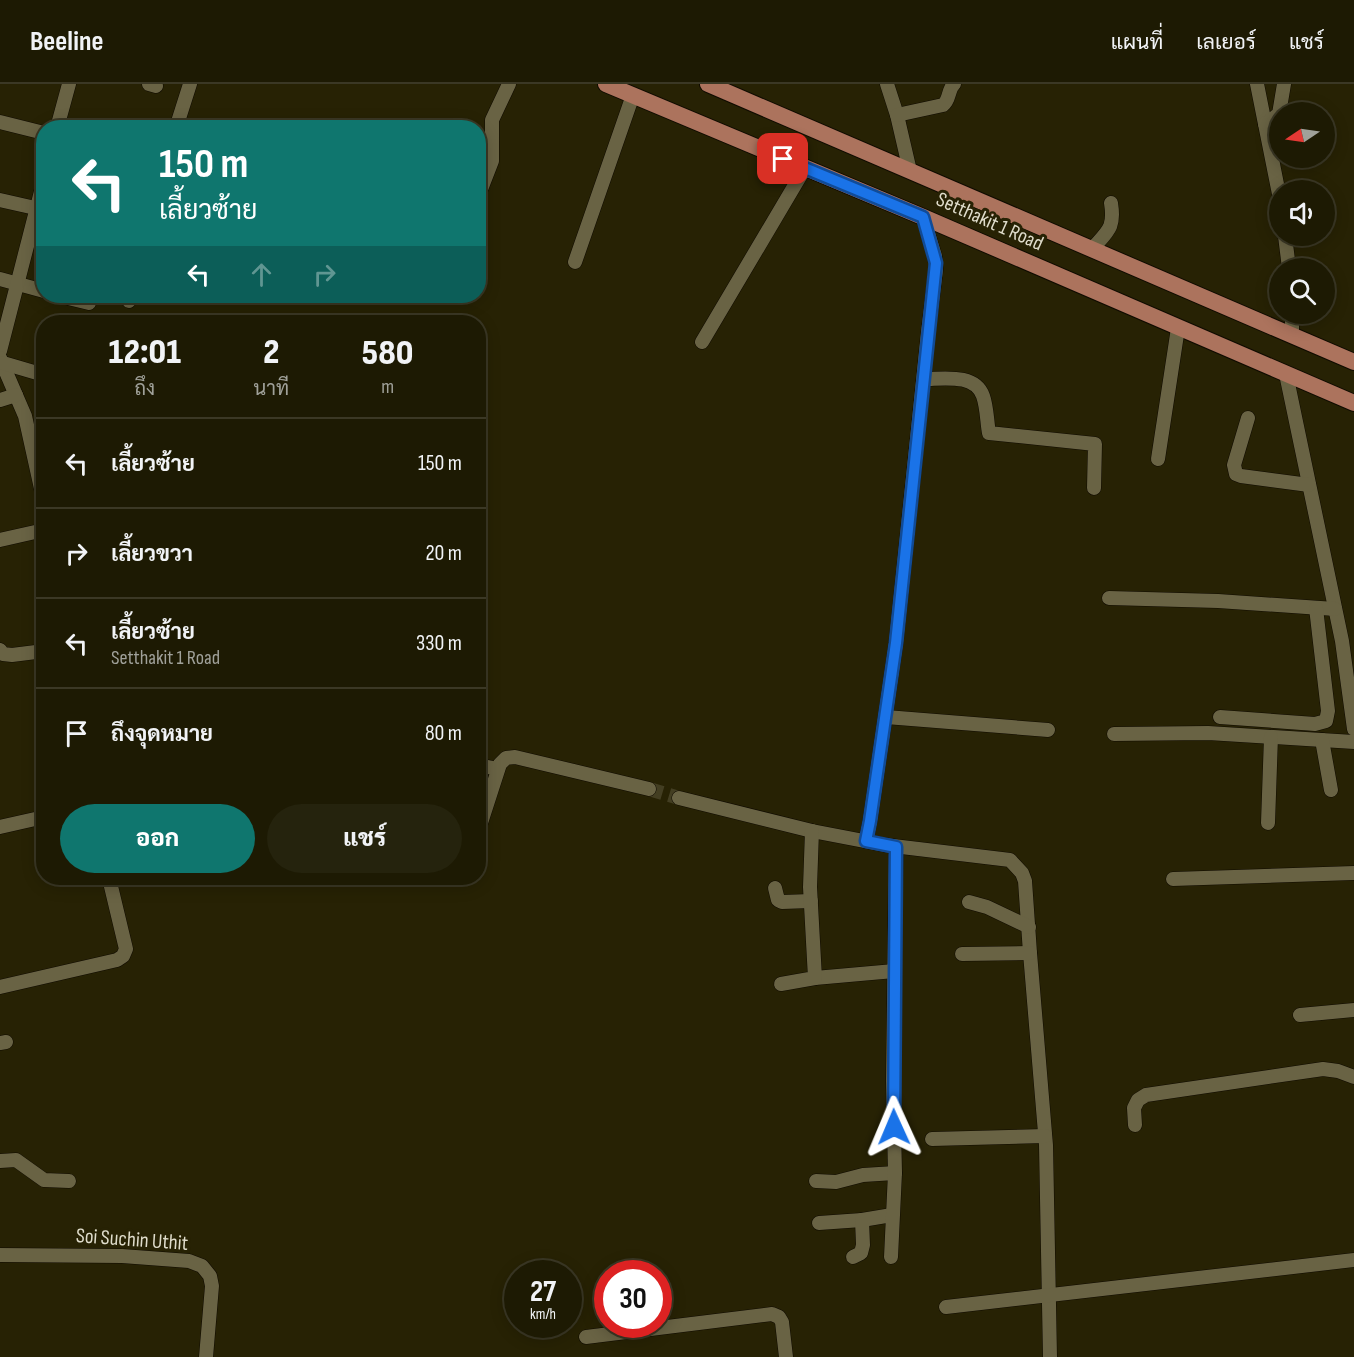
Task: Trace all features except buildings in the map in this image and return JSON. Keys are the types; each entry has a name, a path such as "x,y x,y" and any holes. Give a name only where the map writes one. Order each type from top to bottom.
{"main road":[{"name":"Setthakit 1 Road","path":"606,84 923,217 1354,403"},
{"name":"Setthakit 1 Road","path":"708,84 1354,362"}],"street":[{"path":"59,120 69,84"},
{"path":"179,120 190,84"},
{"path":"486,176 492,161 492,120 508,84"},
{"path":"887,84 910,171"},
{"path":"897,115 943,105 947,102 954,84"},
{"path":"1257,84 1276,180"},
{"path":"1265,124 1279,114 1284,84"},
{"path":"575,262 633,95"},
{"path":"0,122 36,131"},
{"path":"702,342 805,168"},
{"path":"0,200 36,208"},
{"path":"1092,249 1112,225 1112,203"},
{"path":"866,841 896,643 936,263 923,217"},
{"path":"36,222 17,284 1,357 25,416 36,466"},
{"path":"0,279 36,289"},
{"path":"1292,324 1292,334"},
{"path":"1158,459 1178,328"},
{"path":"1,357 36,372"},
{"path":"1286,374 1335,609 1354,729"},
{"path":"924,379 968,380 977,386 983,395 988,433 1095,444 1094,488"},
{"path":"0,400 16,395"},
{"path":"1248,418 1234,465 1236,474 1309,485"},
{"path":"0,540 36,532"},
{"path":"1109,598 1218,601 1335,609"},
{"path":"1220,717 1315,724 1326,721 1328,711 1316,608"},
{"path":"0,650 3,654 12,655 36,652"},
{"path":"886,717 1048,730"},
{"path":"1114,734 1208,733 1354,742"},
{"path":"1268,823 1271,737"},
{"path":"1322,740 1331,790"},
{"path":"486,807 500,764 507,758 515,757 649,789"},
{"path":"486,767 498,769"},
{"path":"680,798 812,831 896,847 1010,860 1022,873 1029,927 1045,1137 1050,1357"},
{"path":"0,827 36,819"},
{"path":"812,831 811,901 815,978"},
{"path":"891,1257 895,1173 893,1081 896,847"},
{"path":"1173,879 1354,873"},
{"path":"0,987 117,960 123,956 126,949 111,885"},
{"path":"775,888 778,900 782,903 811,901"},
{"path":"969,902 987,906 1029,927"},
{"path":"962,954 1030,953"},
{"path":"781,984 815,978 894,971"},
{"path":"1300,1015 1354,1010"},
{"path":"1135,1125 1134,1108 1138,1100 1146,1095 1323,1069 1338,1071 1354,1077"},
{"path":"932,1139 1045,1137"},
{"path":"0,1161 16,1160 44,1180 69,1181"},
{"path":"816,1181 836,1182 863,1175 895,1173"},
{"path":"819,1223 892,1215"},
{"path":"853,1257 861,1253 863,1245 862,1220"},
{"name":"Soi Suchin Uthit","path":"0,1255 122,1256 189,1261 202,1266 210,1276 213,1286 206,1357"},
{"path":"946,1307 1354,1260"},
{"path":"586,1337 772,1314 779,1317 782,1322 786,1357"}],"tunnel":[{"path":"649,789 679,798"}],"route":[{"path":"783,159 923,217 936,263 896,643 866,841 896,847 894,1127"}]}
